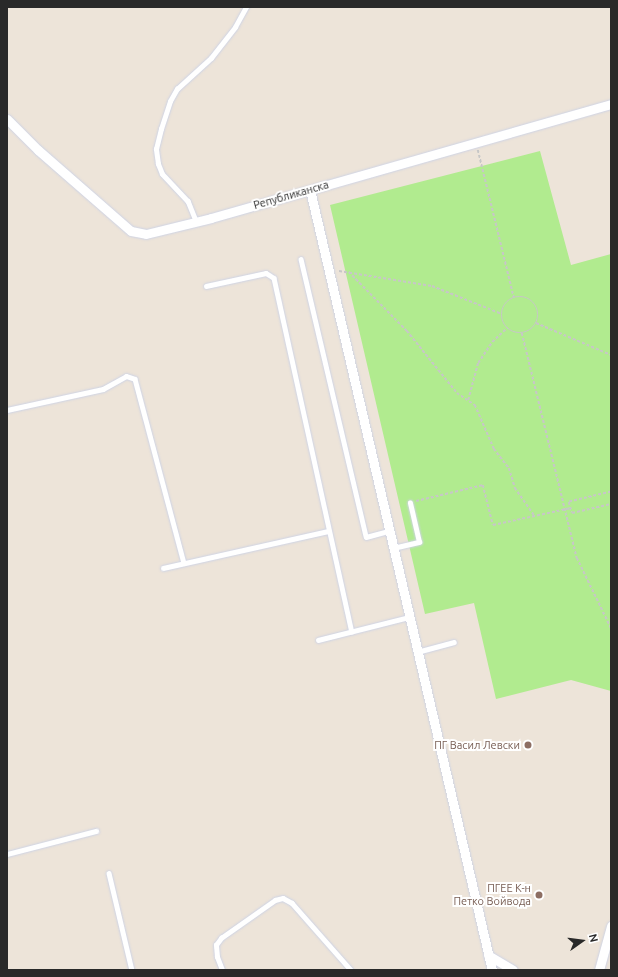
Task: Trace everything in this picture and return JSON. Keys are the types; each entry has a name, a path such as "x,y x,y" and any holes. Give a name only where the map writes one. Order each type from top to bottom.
{"street":[{"name":"Републиканска","path":"7,119 38,150 131,231 146,234 196,222 611,104"},
{"path":"310,190 492,970"},
{"path":"599,970 611,926"},
{"path":"488,955 513,970"}],"lane":[{"path":"196,222 188,202 162,174 158,164 156,150 161,128 170,101 178,89 211,58 235,27 246,7"},
{"path":"301,259 366,537 389,531"},
{"path":"206,286 266,273 274,278 328,531 352,632"},
{"path":"7,410 103,389 126,376 135,379 184,563"},
{"path":"393,548 420,542 410,503"},
{"path":"163,568 328,531"},
{"path":"318,640 409,617"},
{"path":"417,652 454,642"},
{"path":"7,854 96,831"},
{"path":"109,873 132,970"},
{"path":"222,970 217,957 216,945 221,938 275,900 283,898 292,903 351,970"}],"path":[{"path":"476,143 514,298"},
{"path":"329,270 432,286 502,314"},
{"path":"349,272 407,331 457,393 475,405 494,449 509,468 515,488 534,515"},
{"path":"507,328 502,314 505,305 514,298 526,298 535,305 536,323"},
{"path":"522,333 536,323"},
{"path":"536,323 611,355"},
{"path":"468,400 478,363 492,342 507,328"},
{"path":"507,328 522,333"},
{"path":"522,333 563,509 577,558 611,628"},
{"path":"410,503 483,485 493,525 571,508"},
{"path":"611,492 569,502 572,513 611,504"}],"green space":[{"path":"540,151 571,265 611,254 611,691 571,680 496,699 474,603 425,614 330,205"}],"place":[{"name":"ПГ Васил Левски","path":"528,745"},
{"name":"ПГЕЕ К-н Петко Войвода","path":"539,895"}]}
